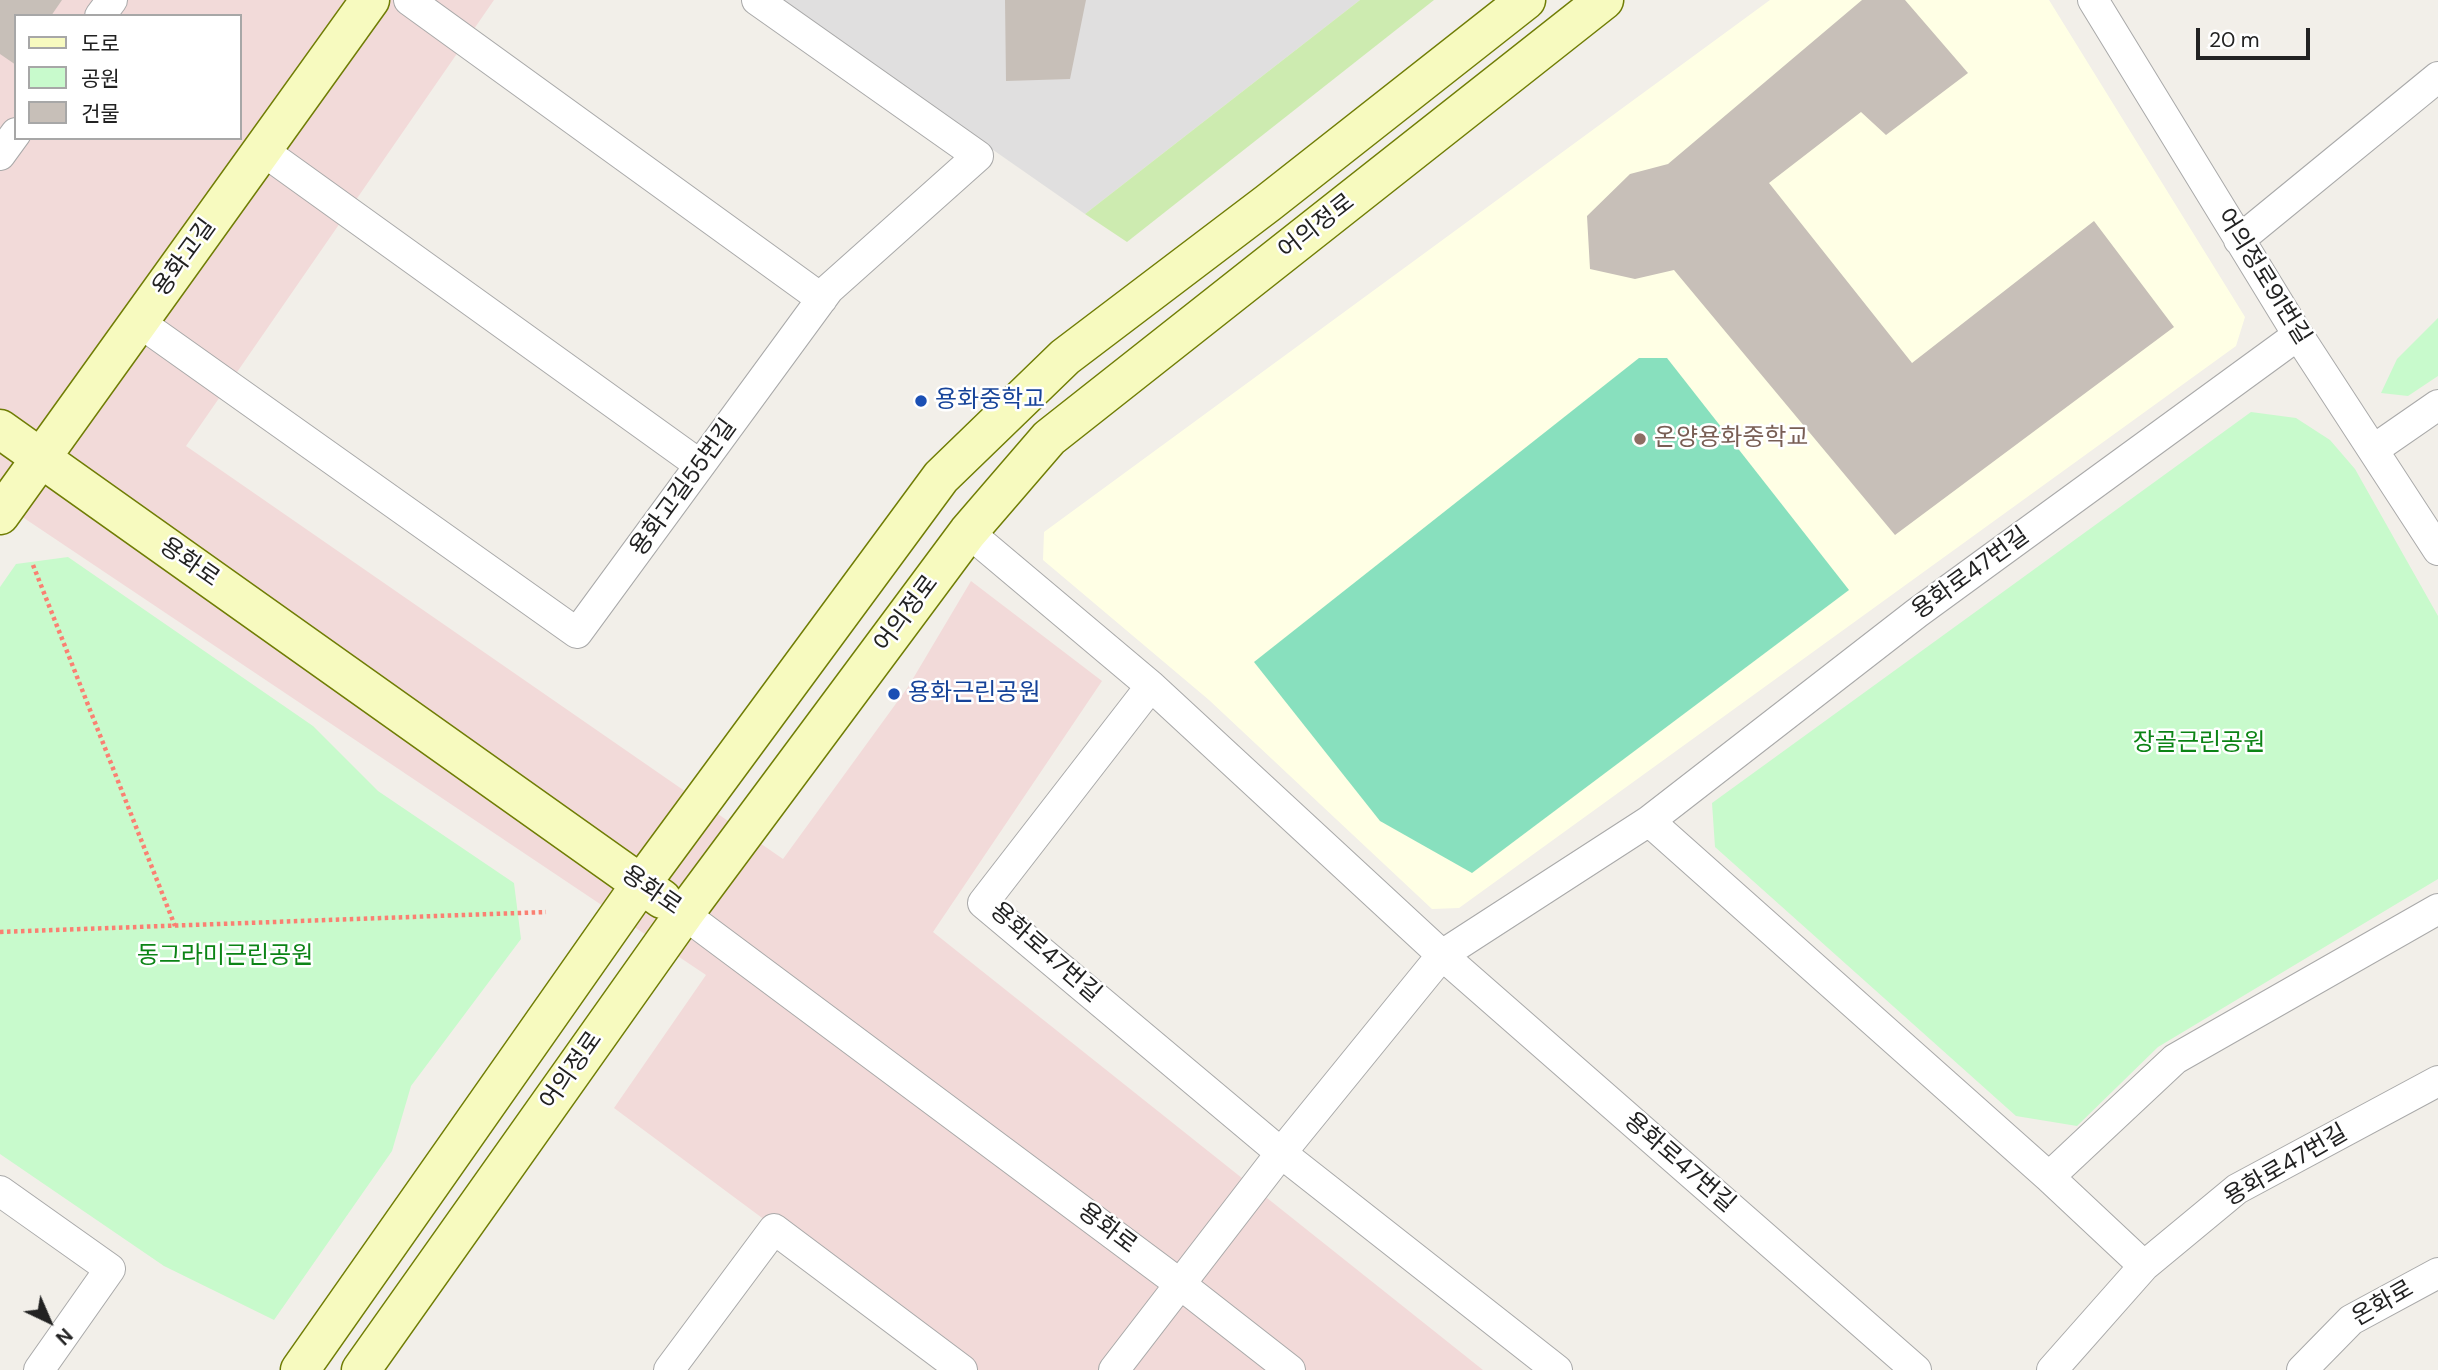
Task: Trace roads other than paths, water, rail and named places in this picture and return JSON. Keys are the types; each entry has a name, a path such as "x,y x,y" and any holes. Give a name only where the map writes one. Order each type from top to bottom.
{"main road":[{"name":"용화고길","path":"0,514 370,0"},
{"name":"어의정로","path":"300,1370 641,884 941,477 1065,357 1268,203 1526,0"},
{"name":"어의정로","path":"361,1370 684,914 968,532 1049,438 1604,0"},
{"name":"용화로","path":"0,429 684,914"}],"street":[{"path":"409,0 822,299"},
{"name":"용화고길55번길","path":"139,322 577,633 829,289 978,156 757,0"},
{"name":"어의정로91번길","path":"2093,0 2298,335 2438,550"},
{"path":"2239,240 2438,77"},
{"path":"0,155 14,136"},
{"path":"262,150 700,465"},
{"name":"용화로47번길","path":"1114,1370 1282,1153 1443,956 1649,821 1917,613 2298,335"},
{"path":"2373,450 2438,405"},
{"name":"용화로47번길","path":"968,532 1151,686 1443,956 1916,1370"},
{"name":"용화로47번길","path":"1151,686 983,903 1282,1153 1557,1370"},
{"path":"1649,821 2144,1266"},
{"path":"2049,1178 2175,1059 2438,909"},
{"name":"용화로","path":"684,914 1180,1284 1290,1370"},
{"name":"용화로47번길","path":"2052,1370 2144,1266 2237,1189 2438,1081"},
{"path":"0,1191 110,1269 39,1370"},
{"path":"669,1370 774,1229 962,1370"},
{"name":"온화로","path":"2302,1370 2351,1320 2438,1273"}],"place":[{"name":"용화중학교","path":"921,401"},
{"name":"온양용화중학교","path":"1640,439"},
{"name":"용화근린공원","path":"894,694"}],"park label":[{"name":"장골근린공원","path":"2199,744"},
{"name":"동그라미근린공원","path":"225,957"}]}
